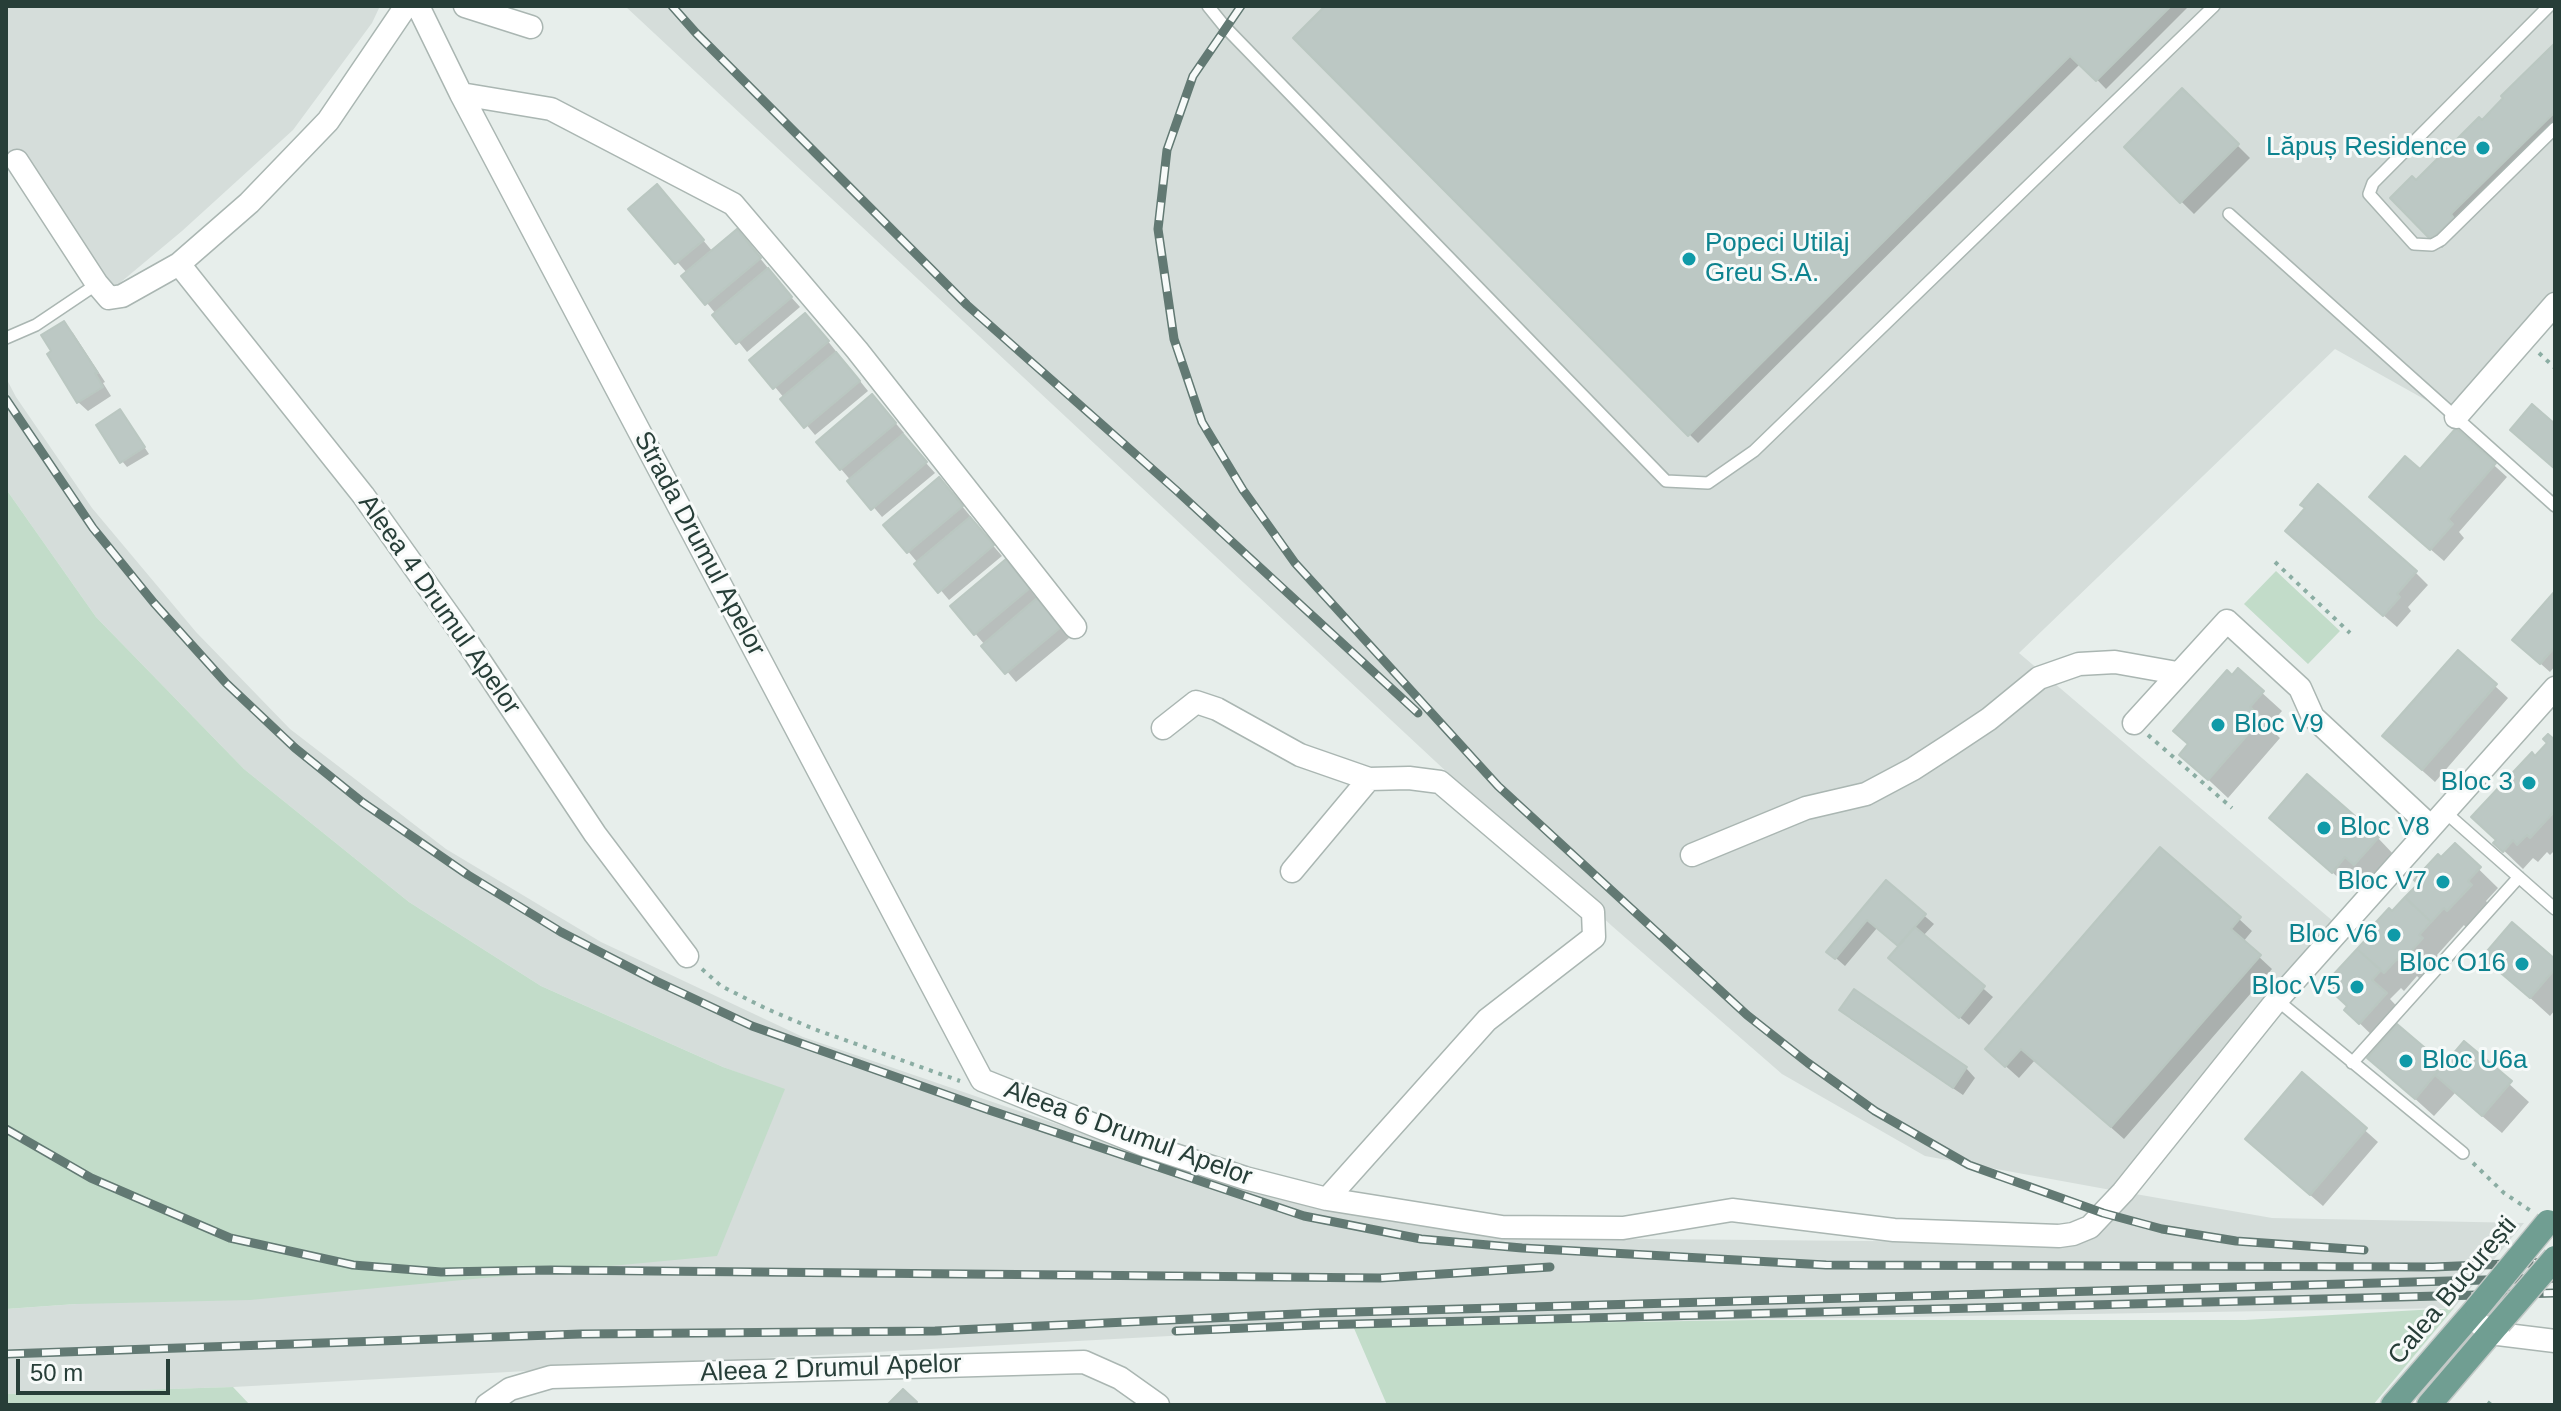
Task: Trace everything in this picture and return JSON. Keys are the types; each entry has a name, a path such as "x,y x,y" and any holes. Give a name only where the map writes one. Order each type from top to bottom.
{"main road":[{"name":"Calea București","path":"2393,1405 2551,1217"},
{"path":"2429,1405 2555,1258"}],"street":[{"path":"17,161 97,284 109,298 122,296 179,264 249,203 328,121 406,6"},
{"name":"Strada Drumul Apelor","path":"418,6 461,94 982,1080"},
{"path":"465,6 531,27"},
{"path":"461,94 551,109 733,204 857,350 1075,627"},
{"name":"Aleea 4 Drumul Apelor","path":"179,264 363,495 462,634 587,822 687,956"},
{"path":"2456,417 2555,304"},
{"path":"2134,723 2227,621 2300,688 2313,717 2437,819"},
{"path":"1692,855 1806,808 1866,794 1913,769 1989,719 2039,678 2079,664 2115,662 2177,673"},
{"name":"Aleea 6 Drumul Apelor","path":"982,1080 1144,1145 1245,1178 1327,1199 1502,1227 1623,1228 1732,1210 1894,1230 2059,1236 2090,1227 2123,1192 2277,1000 2555,688"},
{"path":"1163,728 1196,702 1217,709 1300,755 1369,779 1409,778 1440,782 1593,912 1594,937 1487,1020 1327,1199"},
{"path":"1292,871 1369,779"},
{"path":"2473,1312 2495,1328 2555,1341"},
{"name":"Aleea 2 Drumul Apelor","path":"487,1405 510,1389 551,1377 1084,1362 1120,1378 1148,1401"},
{"path":"510,1389 528,1405"}],"lane":[{"path":"1208,6 1666,481 1708,483 1754,451 2214,6"},
{"path":"2549,6 2373,183 2369,194 2414,244 2432,245 2441,240 2555,128"},
{"path":"2229,214 2555,506"},
{"path":"6,338 36,325 97,284"},
{"path":"2437,819 2519,877 2555,909"},
{"path":"2352,1063 2519,877"},
{"path":"2277,1000 2463,1153"}],"path":[{"path":"2275,562 2350,633"},
{"path":"2134,723 2232,808"},
{"path":"687,956 721,986 814,1029 956,1081 982,1080"},
{"path":"2463,1153 2504,1193 2551,1217"},
{"path":"2488,1405 2493,1398"}],"shaded area":[{"path":"6,6 380,6 372,23 293,130 182,231 109,292 22,159 6,169"},
{"path":"625,6 2555,6 2555,304 2456,417 2335,349 2019,653 2341,928 2124,1192 2272,1218 2524,1223 2454,1308 1353,1326 233,1387 6,1394 6,1309 76,1304 784,1090 723,1067 541,986 409,902 244,769 96,617 6,489 6,378 92,508 196,632 290,729 446,849 601,942 803,1037 1258,1193 1543,1238 2080,1243 2122,1192 1925,1156 1782,1074 1612,926"}],"green space":[{"path":"6,489 96,617 244,769 409,902 541,986 723,1067 785,1089 717,1256 250,1300 76,1304 6,1309"},
{"path":"2276,571 2340,631 2308,664 2244,604"},
{"path":"2454,1308 2373,1405 1387,1405 1353,1326 1756,1320 2245,1320"},
{"path":"233,1387 250,1405 6,1405 6,1394"}],"building":[{"name":"Popeci Utilaj Greu S.A.","path":"1325,6 2171,6 2096,81 2070,56 1688,436 1293,38"},
{"name":"Lăpuș Residence","path":"2555,43 2555,112 2451,214 2454,218 2431,240 2390,198 2412,176 2416,180 2479,117 2482,120 2503,98 2501,96"},
{"path":"2182,88 2239,144 2180,203 2124,147"},
{"path":"657,184 704,240 675,264 628,209"},
{"path":"737,229 761,258 705,305 681,276"},
{"path":"768,268 792,297 736,344 712,315"},
{"path":"805,313 829,341 773,389 749,360"},
{"path":"64,321 98,373 95,373 103,387 77,403 47,354 51,351 41,335"},
{"path":"836,352 860,381 804,428 780,399"},
{"path":"872,394 896,423 840,470 816,442"},
{"path":"2532,404 2555,424 2555,469 2510,430"},
{"path":"120,409 145,447 120,463 96,425"},
{"path":"2456,428 2496,463 2448,519 2453,524 2430,550 2369,497 2405,456 2420,469"},
{"path":"903,434 927,462 871,510 847,481"},
{"path":"939,477 963,506 907,553 883,525"},
{"path":"2318,484 2417,571 2383,616 2285,531 2305,508 2300,505"},
{"path":"970,517 994,545 938,593 914,564"},
{"path":"1006,559 1030,588 974,635 950,606"},
{"path":"2555,591 2555,647 2540,664 2512,640"},
{"path":"1037,598 1061,627 1005,674 981,646"},
{"path":"2458,650 2497,684 2422,770 2382,736"},
{"name":"Bloc V9","path":"2238,668 2264,691 2250,707 2262,718 2208,780 2179,755 2188,744 2173,731 2227,670 2232,675"},
{"name":"Bloc 3","path":"2548,734 2555,740 2555,811 2530,838 2527,835 2517,845 2513,840 2503,852 2493,843 2496,840 2471,817 2532,752 2535,756 2547,743 2543,739"},
{"name":"Bloc V8","path":"2307,774 2379,837 2354,865 2345,857 2332,873 2269,818"},
{"name":"Bloc V7","path":"2455,843 2481,867 2468,881 2472,885 2447,911 2444,908 2431,922 2405,897 2418,884 2414,880 2438,854 2441,857"},
{"path":"2160,847 2241,917 2231,929 2261,955 2111,1127 2021,1049 2005,1067 1985,1049"},
{"path":"1886,880 1926,914 1898,946 1867,920 1835,959 1826,952"},
{"name":"Bloc V6","path":"2405,897 2431,922 2419,935 2423,938 2401,962 2397,959 2384,973 2357,949 2369,936 2366,933 2389,908 2392,911"},
{"name":"Bloc O16","path":"2512,922 2555,959 2555,969 2530,998 2482,957"},
{"path":"1915,927 1985,986 1959,1018 1888,958"},
{"name":"Bloc V5","path":"2357,949 2381,970 2372,980 2387,993 2359,1024 2344,1010 2347,1006 2331,991 2339,982 2332,976"},
{"path":"1854,989 1967,1067 1953,1088 1839,1010"},
{"name":"Bloc U6a","path":"2397,1024 2444,1064 2415,1099 2367,1058"},
{"path":"2464,1041 2512,1081 2482,1116 2435,1075"},
{"path":"2302,1072 2367,1128 2310,1195 2245,1139"},
{"path":"903,1389 917,1402 914,1405 887,1405"}],"railway":[{"path":"672,6 967,305 1177,491 1418,713"},
{"path":"1241,6 1193,76 1167,150 1158,229 1174,339 1202,422 1243,490 1295,563 1498,786 1747,1015 1875,1111 1969,1165 2103,1213 2162,1229 2236,1241 2364,1250"},
{"path":"6,399 93,528 154,603 226,683 295,748 362,802 468,875 561,932 656,981 752,1026 989,1110 1304,1216 1421,1239 1522,1248 1826,1265 2433,1267 2555,1262"},
{"path":"6,1129 91,1178 230,1238 353,1265 441,1272 550,1270 1380,1278 1550,1267"},
{"path":"6,1354 581,1334 935,1331 1318,1313 2555,1278"},
{"path":"1176,1331 2555,1293"}],"place":[{"name":"Lăpuș Residence","path":"2483,148"},
{"name":"Popeci Utilaj Greu S.A.","path":"1689,259"},
{"name":"Bloc V9","path":"2218,725"},
{"name":"Bloc 3","path":"2529,783"},
{"name":"Bloc V8","path":"2324,828"},
{"name":"Bloc V7","path":"2443,882"},
{"name":"Bloc V6","path":"2394,935"},
{"name":"Bloc O16","path":"2522,964"},
{"name":"Bloc V5","path":"2357,987"},
{"name":"Bloc U6a","path":"2406,1061"}]}
